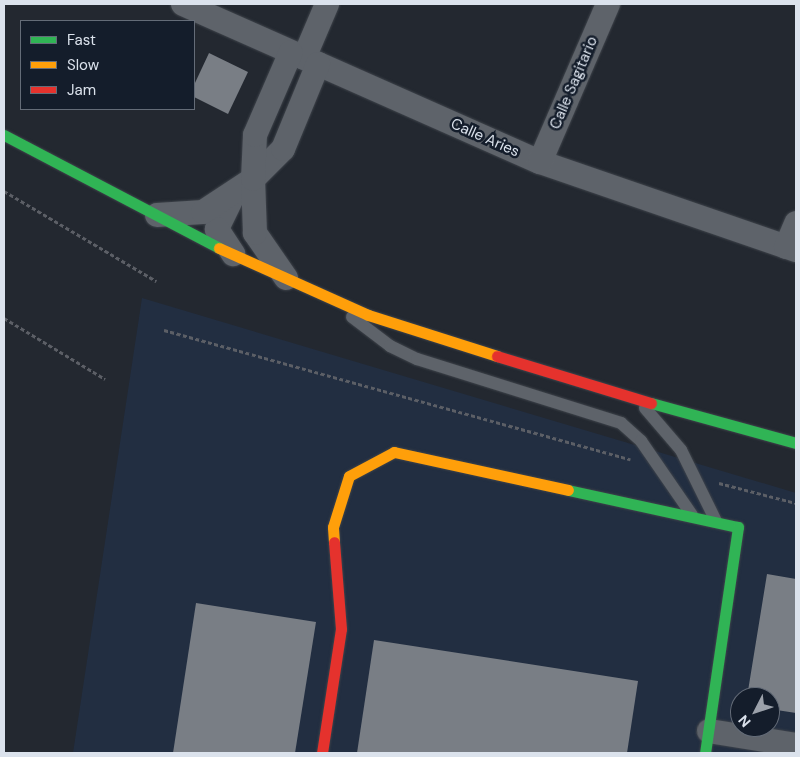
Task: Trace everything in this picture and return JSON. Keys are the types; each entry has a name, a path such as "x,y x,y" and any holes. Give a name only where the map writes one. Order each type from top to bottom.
{"street":[{"name":"Calle Aries","path":"183,4 540,162 791,248"},
{"path":"157,216 203,212 233,196 253,180 283,149 304,58 328,4"},
{"name":"Calle Sagitario","path":"540,162 608,4"},
{"path":"4,136 233,254 368,315 634,398 796,443"},
{"path":"253,180 255,233 286,278"},
{"path":"233,196 217,229 233,254"},
{"path":"791,248 796,223"},
{"path":"322,753 341,628 333,528 349,476 394,452 692,514 738,527 707,742 796,745"}],"lane":[{"path":"334,300 369,332 417,359 621,423 660,467 692,514"},
{"path":"634,398 672,437 696,477 716,521"}],"path":[{"path":"4,191 156,281"},
{"path":"4,318 105,379"},
{"path":"164,330 660,467"},
{"path":"696,477 796,504"}],"shaded area":[{"path":"142,298 796,493 796,753 73,753"}],"building":[{"path":"209,53 248,72 228,114 195,98 195,83"},
{"path":"767,574 796,579 796,713 780,711 780,687 749,687"},
{"path":"196,603 316,622 295,753 173,753"},
{"path":"374,640 638,681 627,753 357,753"}],"traffic: fast":[{"path":"4,135 219,248"},
{"path":"651,403 796,443"},
{"path":"568,490 738,527 705,753"}],"traffic: slow":[{"path":"219,248 368,315 497,356"},
{"path":"334,542 333,527 349,476 394,452 568,490"}],"traffic: jam":[{"path":"497,356 651,403"},
{"path":"322,753 341,629 334,542"}]}
